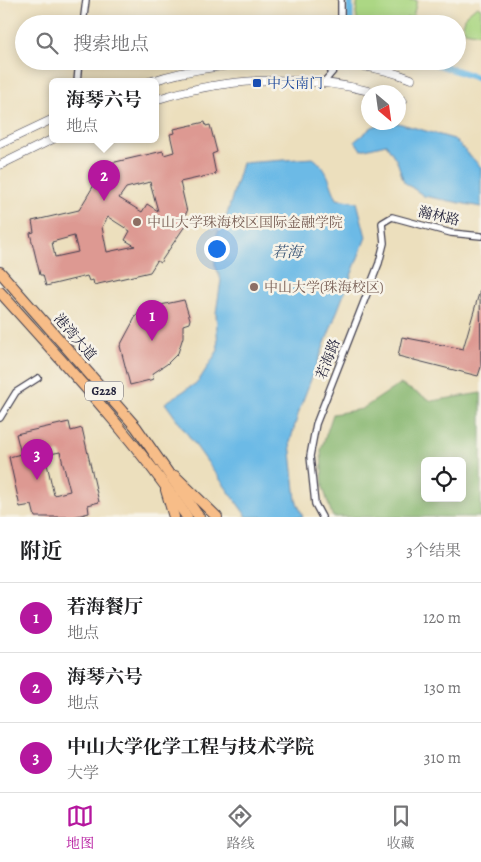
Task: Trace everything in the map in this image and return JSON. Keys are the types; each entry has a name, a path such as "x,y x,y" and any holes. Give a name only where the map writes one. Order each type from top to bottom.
{"highway":[{"name":"港湾大道","path":"0,272 136,427 199,517"},
{"name":"港湾大道","path":"0,292 123,431 162,480 188,517"},
{"path":"163,465 189,487 217,517"},
{"path":"162,480 174,517"}],"street":[{"path":"84,15 86,0"},
{"path":"340,0 341,15"},
{"path":"159,79 194,70"},
{"path":"324,83 334,70"},
{"path":"385,70 411,80"},
{"path":"159,99 178,93 242,82 292,79 361,90"},
{"path":"0,144 49,121"},
{"path":"0,165 49,141"},
{"name":"瀚林路","path":"392,217 451,233 481,236"},
{"name":"若海路","path":"322,517 315,504 310,456 316,424 379,263 384,243 382,223 392,217"},
{"path":"0,418 16,392 38,378"}],"green space":[{"path":"358,0 417,0 413,15 356,15"},
{"path":"477,6 481,8 481,34 466,31 466,15"},
{"path":"400,384 432,401 481,393 481,517 333,517 323,487 321,450 333,414 362,409"}],"water":[{"path":"406,125 454,139 481,167 481,207 424,196 404,182 397,161 386,144 361,150 355,141 368,130 406,130"},
{"name":"若海","path":"313,158 326,172 337,199 357,202 366,237 300,408 290,442 296,500 303,517 247,517 165,403 198,382 218,350 216,313 221,280 215,265 214,240 226,218 242,163"}],"building":[{"path":"205,122 206,126 210,125 217,152 212,154 216,174 180,182 187,212 182,219 187,223 160,263 157,261 150,272 94,285 93,280 89,281 87,276 46,286 43,275 40,275 30,233 34,232 32,221 79,210 100,175 98,166 163,151 164,155 174,152 170,134 175,133 174,129","holes":["150,182 158,211 147,204 142,212 119,198 126,188","108,217 130,231 125,240 135,246 107,252 102,227","74,236 78,252 55,257 52,242"]},
{"path":"480,290 481,367 478,376 398,356 402,337 463,349"},
{"path":"184,300 190,319 189,323 183,325 183,337 178,353 167,364 152,374 154,379 130,385 120,346 136,316 142,309"},
{"path":"69,422 71,431 82,428 99,502 88,505 89,513 73,517 35,517 32,505 20,507 9,457 21,454 16,434","holes":["60,452 70,491 54,495 45,455"]}],"waterway":[{"path":"350,0 350,15"},
{"path":"454,70 481,79"}],"place":[{"name":"中大南门","path":"257,83"},
{"name":"海琴六号","path":"104,201"},
{"name":"中山大学珠海校区国际金融学院","path":"137,222"},
{"name":"中山大学(珠海校区)","path":"254,287"},
{"name":"若海餐厅","path":"152,341"},
{"name":"中山大学化学工程与技术学院","path":"37,480"}]}
